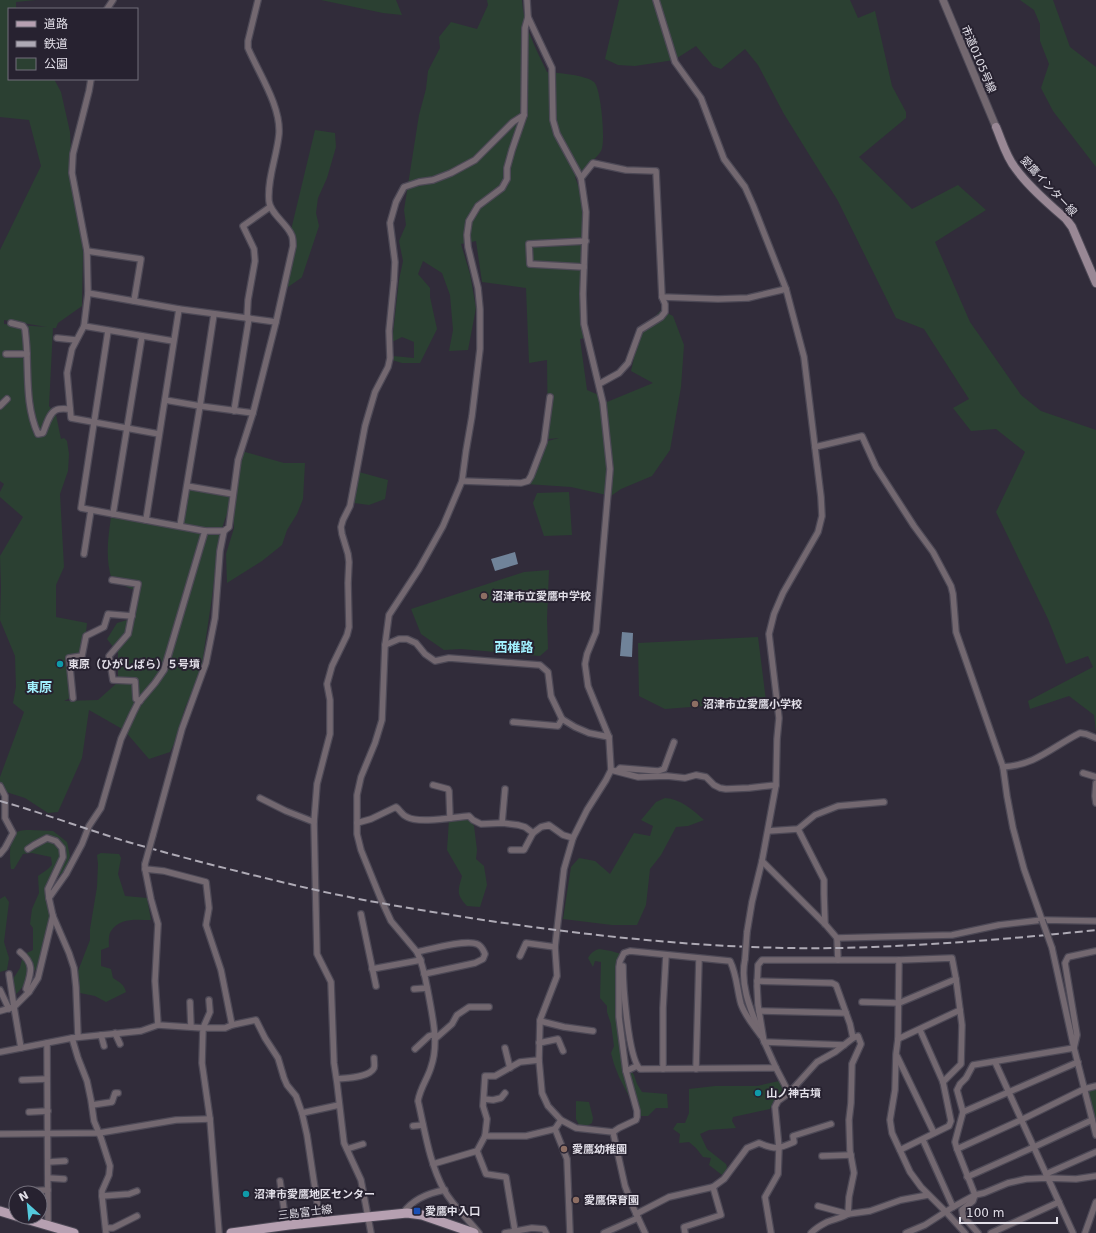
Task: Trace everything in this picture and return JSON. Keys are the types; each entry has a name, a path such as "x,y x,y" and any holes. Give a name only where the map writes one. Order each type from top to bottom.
{"main road":[{"name":"愛鷹インター線","path":"996,127 1008,157 1015,168 1022,177 1066,219 1072,227 1096,283"},
{"name":"三島富士線","path":"232,1233 407,1213 422,1215 474,1233"},
{"path":"45,1225 74,1233"}],"street":[{"path":"158,1026 155,981 158,924 144,866 182,729 206,663 215,618 220,551 224,532 230,527 238,460 276,322 294,246 292,235 270,207 269,200 271,176 279,134 279,119 274,102 248,48 248,40 258,0"},
{"path":"479,1233 444,1190 428,1150 418,1101 432,1066 435,1037 427,988 418,952 391,921 361,850 357,834 357,795 361,777 375,743 382,720 385,645 389,615 419,569 439,532 462,481 480,349 480,309 478,288 467,235 469,222 478,206 502,188 507,179 507,168 524,115 525,28 528,17 527,0"},
{"path":"656,0 675,62 701,98 724,159 745,187 786,289 804,357 815,447 822,516 818,532 783,593 774,614 770,634 779,718 776,785 762,861 752,902 747,932 746,959 744,968 745,991 750,1010 789,1093"},
{"name":"市道0105号線","path":"943,0 996,127"},
{"path":"528,17 552,68 553,120 557,134 581,178 586,212 583,294 584,324 603,403 610,469 596,632 587,654 585,664 588,686 609,737 614,771"},
{"path":"91,80 72,154 72,173 87,251 88,293 84,326 72,349 68,373 71,418 159,434"},
{"path":"371,1233 361,1180 347,1149 343,1136 334,1063 332,982 317,954 314,822 317,784 330,734 330,700 327,684 332,666 349,627 348,558 342,527 343,520 350,506 365,426 375,392 388,367 390,358 389,331 395,262 390,223 396,202 404,187 419,182 434,180 475,160 513,122 524,115"},
{"path":"581,178 593,163 626,170 656,171 662,297 665,312 661,317 640,330 628,363 619,373 599,384"},
{"path":"234,410 248,318 248,300 255,261 254,249 243,226 270,207"},
{"path":"584,267 530,264 528,244 586,241"},
{"path":"87,251 141,259 134,301"},
{"path":"662,297 718,299 748,298 786,289"},
{"path":"88,293 179,309 276,322"},
{"path":"146,520 179,309"},
{"path":"180,526 214,314"},
{"path":"11,323 23,326 25,328 30,406 33,422 38,434 43,433 51,415 57,410 70,409"},
{"path":"84,326 173,341"},
{"path":"108,331 81,508 205,531 224,532"},
{"path":"113,514 142,336"},
{"path":"57,338 76,340"},
{"path":"6,354 27,354"},
{"path":"462,481 521,483 528,481 544,442 550,397"},
{"path":"0,406 7,399"},
{"path":"165,400 252,413"},
{"path":"815,447 862,436 876,467 940,563 951,586 956,632 1003,767 1013,828 1024,869 1052,948 1074,1048 1096,1135"},
{"path":"187,486 233,494"},
{"path":"84,554 91,510"},
{"path":"49,898 66,874 89,826 101,808 121,740 133,713 164,670 205,531"},
{"path":"112,580 138,584 128,634 110,656 113,680 135,681 136,699 140,702"},
{"path":"73,698 69,658 82,656 86,636 104,627 108,614 132,616"},
{"path":"385,645 399,639 407,639 416,643 425,654 435,661 449,658 540,665 548,672 551,696 562,719 582,730 609,737"},
{"path":"512,722 558,726 562,719"},
{"path":"1003,767 1040,757 1080,733 1096,738"},
{"path":"674,742 664,769 658,771 620,768 614,771 606,780 587,810 573,838 564,869 555,947 557,976 540,1021 539,1060 542,1093 548,1106 561,1120 576,1128 613,1132 636,1120 637,1111 626,1071 619,1017 619,967 620,961 624,954 630,951 730,962 734,969 741,1005 761,1036"},
{"path":"614,771 638,777 667,776 685,778 696,775 706,777 720,788 726,789 776,785"},
{"path":"1083,773 1096,778"},
{"path":"1096,783 1096,803"},
{"path":"433,785 448,789 450,818"},
{"path":"0,786 5,796 5,818 13,833 0,854"},
{"path":"502,823 505,789"},
{"path":"260,798 286,811 314,822"},
{"path":"768,831 798,829 815,815 838,806 884,802"},
{"path":"357,823 371,819 396,807 406,817 417,820 469,816 481,824 502,823 518,825 533,833"},
{"path":"510,850 524,850 533,833 541,827 549,825 563,836 573,838"},
{"path":"798,829 824,880 825,924"},
{"path":"28,849 47,838 56,841 62,848 63,857 48,889 53,916 74,968 78,1037"},
{"path":"762,861 837,938 838,960"},
{"path":"144,866 206,882 209,908 206,925 221,970 232,1025"},
{"path":"361,914 376,986"},
{"path":"0,1011 12,1008 29,992 38,978 53,916"},
{"path":"837,938 952,935 999,925 1042,920 1096,921"},
{"path":"418,952 465,942 477,944 483,949 485,954 483,959 475,963 424,974"},
{"path":"520,956 526,943 555,947"},
{"path":"1074,1048 1077,1035 1065,963 1068,957 1096,951"},
{"path":"20,952 26,957 32,972 26,989 29,992"},
{"path":"624,954 623,969 626,1019 635,1062 640,1069 776,1068"},
{"path":"663,1069 666,955"},
{"path":"764,1042 759,1011 757,981 758,965 762,960 899,960 952,958 962,1025 961,1064 943,1082"},
{"path":"696,1069 699,959"},
{"path":"372,969 421,960"},
{"path":"899,960 898,1039 895,1090 890,1120 892,1133 910,1172 928,1195 965,1233"},
{"path":"9,974 12,1008 21,1048"},
{"path":"862,1002 899,1003 956,979"},
{"path":"757,981 832,983 836,985 853,1038"},
{"path":"414,990 427,988"},
{"path":"0,990 12,1008"},
{"path":"209,1000 210,1012 203,1028 202,1063 210,1119 219,1233"},
{"path":"190,1002 191,1027"},
{"path":"415,1049 429,1036 435,1037 452,1024 457,1015 469,1007 489,1007"},
{"path":"898,1039 960,1010"},
{"path":"759,1011 846,1013"},
{"path":"0,1052 78,1037 141,1031 158,1026 225,1028 256,1020 264,1038 278,1058 287,1085 296,1096 302,1113 307,1135 320,1222"},
{"path":"540,1021 564,1027 592,1031"},
{"path":"900,1150 949,1126 951,1121 943,1082 920,1030"},
{"path":"115,1033 120,1044"},
{"path":"101,1035 104,1046"},
{"path":"771,1233 765,1197 778,1174 779,1148 775,1107 778,1101 789,1093 817,1062 858,1036 861,1044 852,1064 849,1120 851,1155 854,1173 849,1197 848,1214"},
{"path":"72,1038 87,1081 94,1120 100,1133 110,1166 109,1175 102,1192 106,1231 137,1216"},
{"path":"539,1042 558,1039 563,1051"},
{"path":"764,1042 844,1045"},
{"path":"47,1043 48,1185"},
{"path":"505,1048 510,1068"},
{"path":"978,1233 963,1216 962,1210 973,1200 975,1195 955,1142 963,1112 957,1090 960,1084 966,1078 973,1065 1074,1048"},
{"path":"896,1054 934,1133"},
{"path":"336,1079 360,1076 371,1072 375,1066 374,1058"},
{"path":"433,1164 477,1150 485,1136 487,1119 483,1106 485,1076 495,1076 520,1062 539,1060"},
{"path":"995,1062 1073,1233"},
{"path":"963,1112 1078,1062"},
{"path":"626,1071 637,1066"},
{"path":"22,1080 47,1079"},
{"path":"957,1149 1084,1089 1096,1086"},
{"path":"92,1105 112,1102 115,1093 118,1093"},
{"path":"484,1099 493,1100 501,1098 505,1093"},
{"path":"302,1113 339,1105"},
{"path":"29,1112 48,1111"},
{"path":"0,1134 100,1133 176,1120 210,1119"},
{"path":"485,1136 526,1136 555,1129 561,1120"},
{"path":"967,1177 1092,1120"},
{"path":"604,1233 669,1197 713,1187 724,1179 748,1148 759,1143 769,1147 779,1148 794,1142 793,1133 831,1124"},
{"path":"413,1126 423,1126"},
{"path":"555,1129 567,1159 570,1233"},
{"path":"613,1132 625,1186 645,1233"},
{"path":"922,1140 953,1207"},
{"path":"347,1149 363,1144"},
{"path":"477,1150 486,1174 506,1177 515,1231"},
{"path":"1046,1176 1096,1152"},
{"path":"822,1156 851,1155"},
{"path":"48,1162 65,1161"},
{"path":"906,1233 925,1225 975,1195 1014,1182 1046,1176 1076,1179 1096,1176"},
{"path":"48,1178 64,1179"},
{"path":"280,1181 292,1226"},
{"path":"685,1233 684,1227 721,1215 713,1187"},
{"path":"402,1214 407,1207 421,1197 444,1190"},
{"path":"102,1196 129,1194 137,1191"},
{"path":"811,1233 827,1222 848,1214 870,1211 901,1200 928,1195"},
{"path":"991,1233 1059,1202"},
{"path":"1085,1233 1096,1202"},
{"path":"818,1206 848,1214"},
{"path":"506,1233 532,1228 544,1229 546,1233"}],"green space":[{"path":"0,0 36,0 16,2 16,8 8,8 8,80 55,80 61,92 70,132 72,173 83,252 82,306 58,323 56,328 53,328 49,406 56,415 61,439 64,438 67,441 69,454 68,471 60,494 64,567 56,585 56,617 87,623 86,632 79,654 68,657 72,697 64,701 98,700 118,682 118,653 107,639 117,623 127,620 128,632 136,591 112,580 108,564 108,541 111,517 180,526 187,488 233,497 223,525 217,552 201,671 185,708 174,744 170,752 149,759 124,730 89,710 82,758 58,812 48,813 25,798 3,791 0,787 0,777 24,712 13,703 16,687 15,656 0,620 0,556 23,517 0,497 0,492 4,484 0,481 0,250 41,166 29,120 0,117","holes":["4,320 47,327 4,324"]},
{"path":"321,0 396,0 402,15 383,13"},
{"path":"487,0 522,0 527,28 547,72 585,78 594,82 597,86 601,104 603,127 601,151 575,177 582,196 585,338 580,339 587,390 601,396 607,402 653,383 631,371 637,336 661,310 673,316 684,345 681,387 670,450 652,476 621,489 611,496 571,487 526,484 548,441 559,438 548,439 547,360 529,363 526,288 482,282 476,241 461,244 470,274 476,308 468,350 449,351 453,330 450,295 442,273 423,261 418,274 430,288 430,297 437,329 420,363 402,363 392,360 393,356 414,358 414,342 402,337 392,342 399,280 403,261 399,241 406,225 404,210 419,115 426,89 428,71 440,48 439,37 451,22 477,29 488,5"},
{"path":"619,0 850,0 858,18 875,11 892,86 906,112 906,118 859,157 912,209 958,185 986,210 935,242 970,322 1021,395 1041,411 1096,430 1096,733 1094,715 1069,696 1030,709 1028,701 1093,667 1088,656 1066,664 1048,619 996,512 1025,452 996,429 971,431 953,408 969,399 924,329 896,318 838,201 784,114 758,65 745,49 721,69 713,66 696,46 674,60 635,66 618,65 605,59"},
{"path":"1020,0 1053,0 1070,47 1096,67 1096,167 1053,111 1041,88 1049,64 1040,41 1040,24 1034,10"},
{"path":"315,130 335,133 336,147 327,178 318,198 316,213 319,226 302,277 288,287 285,272 293,242 291,230"},
{"path":"245,452 284,463 305,463 303,499 297,514 287,530 282,545 262,561 227,583 226,554 234,528 233,493 241,454"},
{"path":"359,472 388,480 385,499 369,505 354,503"},
{"path":"569,492 572,535 544,536 533,503 537,493"},
{"path":"549,570 547,619 548,649 540,656 461,649 444,650 421,634 411,609 524,572"},
{"path":"758,637 766,701 665,709 639,696 638,643"},
{"path":"665,798 676,800 691,809 704,820 688,826 676,827 661,855 650,869 646,905 637,925 612,925 563,919 571,867 579,858 595,861 610,874 634,833 650,836 653,826 641,820 656,802"},
{"path":"468,819 474,826 477,850 476,859 484,866 487,885 480,907 467,906 461,898 459,889 462,876 447,850 449,820"},
{"path":"22,830 53,831 67,842 70,856 65,871 53,880 50,901 51,916 39,968 28,977 23,987 16,994 13,979 20,968 23,955 33,950 33,928 30,924 32,909 39,893 38,876 52,865 51,857 32,853 23,854 14,869 11,869 10,849 12,839 17,832"},
{"path":"101,853 119,854 121,858 118,874 125,896 147,898 151,920 124,921 119,923 110,933 109,947 101,950 101,966 111,969 113,978 123,985 126,992 106,1002 95,996 80,993 78,971 90,940 90,929 97,887 97,855"},
{"path":"5,896 9,902 4,942 9,958 7,970 0,972 0,899"},
{"path":"599,949 621,954 618,963 623,1058 634,1075 642,1092 667,1094 668,1108 656,1108 648,1116 639,1116 614,1064 611,1053 614,1046 611,1024 607,1012 607,1006 600,998 601,962 595,961 593,967 588,958 592,952"},
{"path":"779,1081 784,1092 774,1100 770,1109 733,1117 732,1121 736,1128 709,1130 700,1134 707,1149 726,1164 726,1170 722,1175 709,1165 711,1158 703,1157 689,1142 679,1143 680,1134 673,1129 677,1123 685,1123 689,1113 689,1089 715,1086 757,1086"},
{"path":"1096,1086 1096,1127 1084,1089"},
{"path":"576,1101 589,1102 593,1118 592,1123 585,1127 579,1125 576,1119"}],"water":[{"path":"515,552 518,564 495,571 491,559"},
{"path":"622,632 633,633 632,657 620,656"}],"railway":[{"path":"0,801 150,848 307,888 413,909 612,937 748,947 839,948 968,942 1096,930"}],"place":[{"name":"沼津市立愛鷹中学校","path":"484,596"},
{"name":"東原（ひがしばら）５号墳","path":"60,664"},
{"name":"沼津市立愛鷹小学校","path":"695,704"},
{"name":"山ノ神古墳","path":"758,1093"},
{"name":"愛鷹幼稚園","path":"564,1149"},
{"name":"沼津市愛鷹地区センター","path":"246,1194"},
{"name":"愛鷹保育園","path":"576,1200"},
{"name":"愛鷹中入口","path":"417,1211"}],"district":[{"name":"西椎路","path":"514,647"},
{"name":"東原","path":"39,687"}]}
